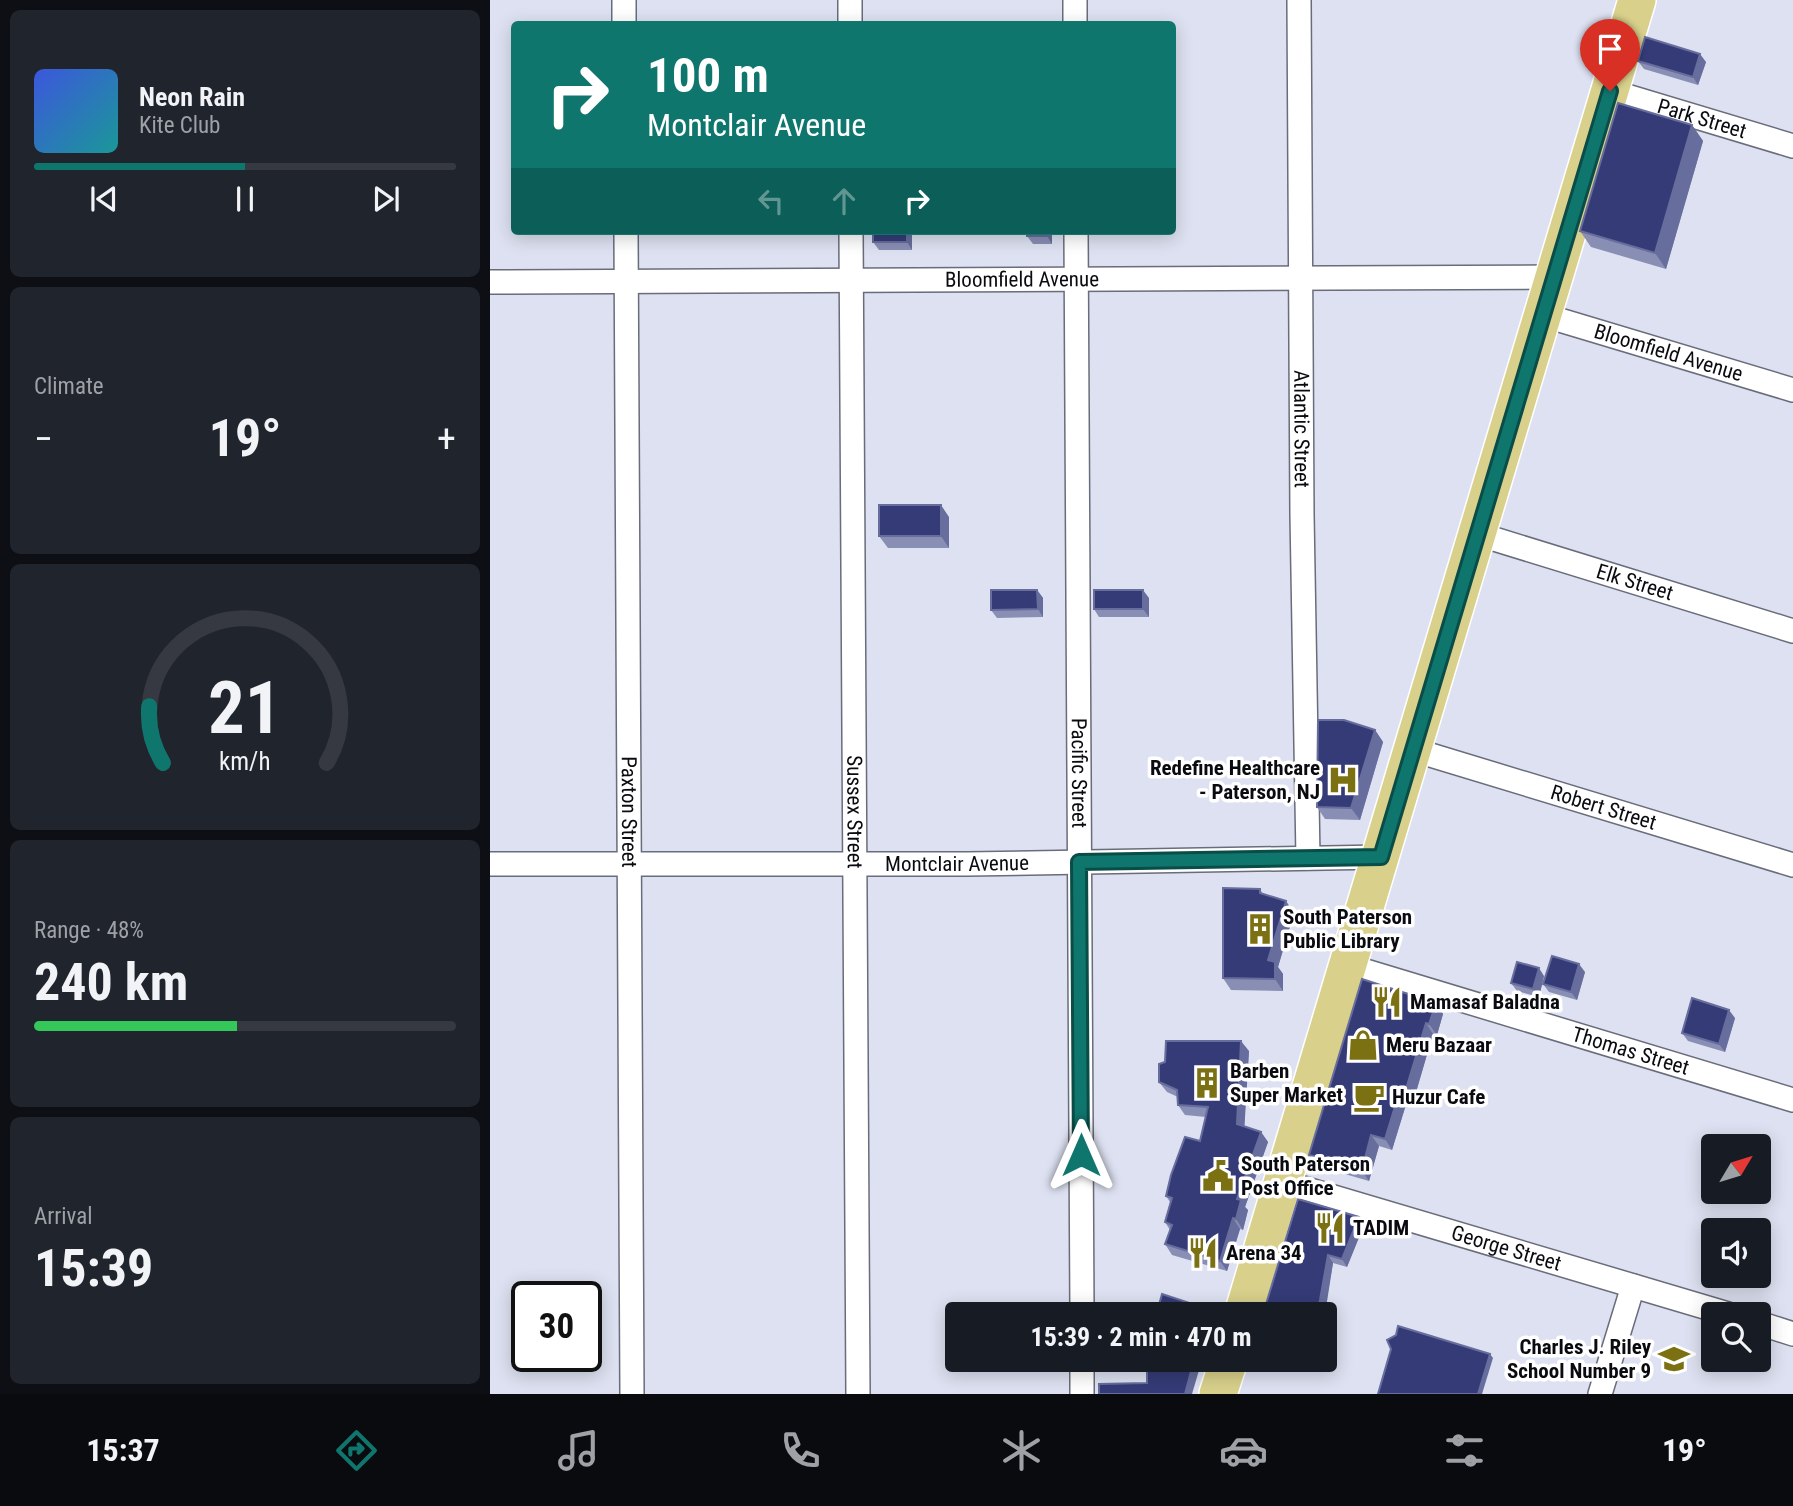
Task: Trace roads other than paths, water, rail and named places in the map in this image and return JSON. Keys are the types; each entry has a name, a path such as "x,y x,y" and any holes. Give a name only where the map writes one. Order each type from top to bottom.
{"main road":[{"path":"1247,1302 1637,0"},
{"path":"1218,1394 1225,1372"}],"street":[{"path":"624,0 624,21"},
{"path":"850,0 850,21"},
{"path":"1075,0 1075,21"},
{"name":"Atlantic Street","path":"1299,0 1308,858"},
{"name":"Park Street","path":"1610,91 1793,146"},
{"name":"Paxton Street","path":"626,235 632,1394"},
{"name":"Sussex Street","path":"851,235 858,1394"},
{"name":"Pacific Street","path":"1076,235 1082,1302"},
{"name":"Bloomfield Avenue","path":"490,282 1554,277"},
{"name":"Bloomfield Avenue","path":"1543,315 1793,390"},
{"name":"Elk Street","path":"1478,534 1793,631"},
{"name":"Robert Street","path":"1414,750 1793,865"},
{"name":"Montclair Avenue","path":"490,864 853,864 1381,857"},
{"name":"Thomas Street","path":"1349,966 1793,1100"},
{"name":"George Street","path":"1283,1182 1701,1306"},
{"path":"1601,1394 1633,1286"},
{"path":"1771,1327 1793,1334"},
{"path":"1082,1372 1082,1394"}],"place":[{"name":"Redefine Healthcare - Paterson, NJ","path":"1343,780"},
{"name":"South Paterson Public Library","path":"1260,929"},
{"name":"Mamasaf Baladna","path":"1387,1002"},
{"name":"Meru Bazaar","path":"1363,1045"},
{"name":"Barben Super Market","path":"1207,1083"},
{"name":"Huzur Cafe","path":"1369,1097"},
{"name":"South Paterson Post Office","path":"1218,1176"},
{"name":"TADIM","path":"1330,1228"},
{"name":"Arena 34","path":"1203,1253"},
{"name":"Charles J. Riley School Number 9","path":"1674,1359"}]}
